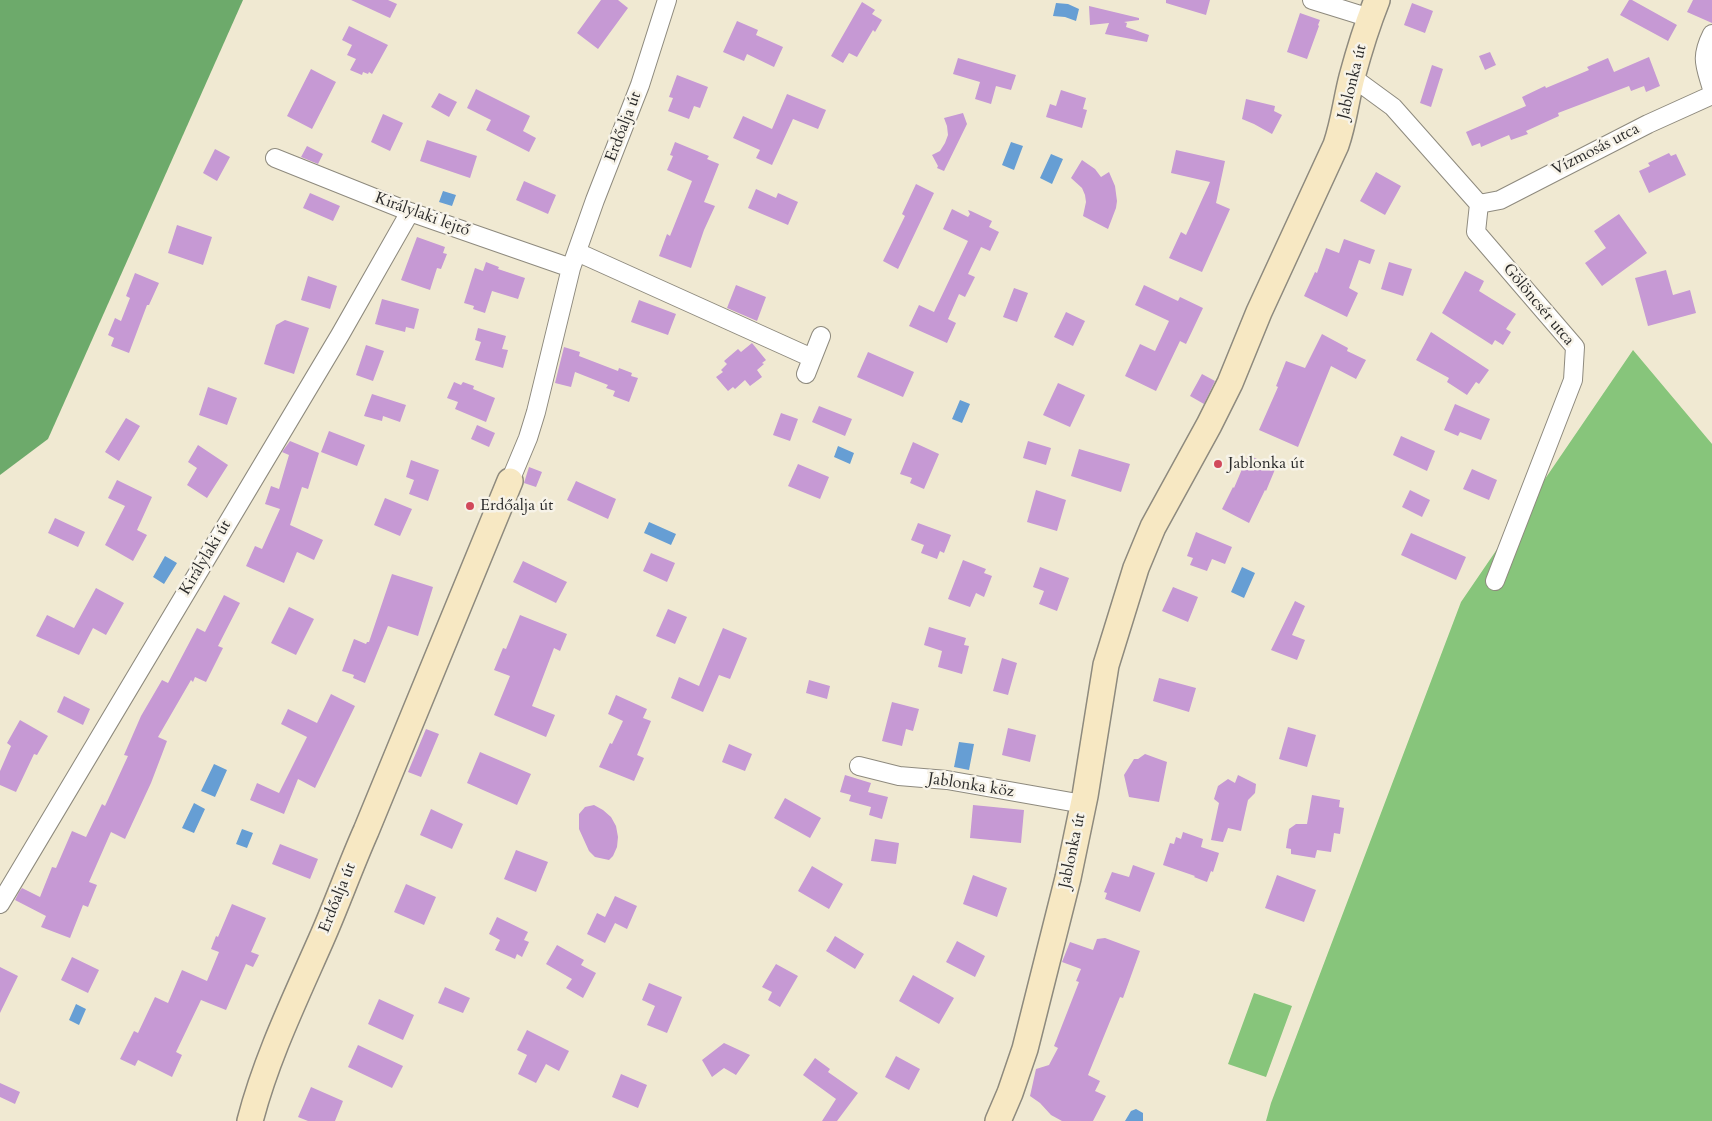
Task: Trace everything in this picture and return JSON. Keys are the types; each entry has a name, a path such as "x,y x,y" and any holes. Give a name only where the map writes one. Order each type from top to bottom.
{"street":[{"name":"Erdőalja út","path":"250,1121 261,1085 286,1020 330,920 351,863 366,831 528,438 574,260 640,85 667,0"},
{"path":"1312,0 1374,9"},
{"name":"Jablonka út","path":"998,1121 1024,1049 1068,878 1083,804 1106,665 1136,568 1153,528 1230,383 1259,312 1333,153 1344,122 1352,77 1374,9"},
{"path":"1712,34 1705,48 1704,63 1712,90"},
{"path":"1352,77 1393,106 1479,204"},
{"name":"Vízmosás utca","path":"1479,204 1500,200 1648,124 1712,95"},
{"name":"Királylaki lejtő","path":"275,158 410,212 574,260"},
{"name":"Gölöncsér utca","path":"1479,204 1476,232 1576,347 1573,380 1495,581"},
{"name":"Királylaki út","path":"0,904 340,335 410,212"},
{"path":"574,260 809,367 821,336"},
{"name":"Jablonka köz","path":"859,766 899,776 947,780 1083,804"}],"green space":[{"path":"0,0 243,0 48,439 0,475"},
{"path":"1633,350 1712,444 1712,1121 1266,1121 1271,1103 1461,602"},
{"path":"1254,993 1292,1006 1266,1077 1228,1064"}],"water":[{"path":"1056,3 1068,4 1079,9 1076,21 1065,17 1053,16"},
{"path":"1011,142 1023,146 1014,170 1002,165"},
{"path":"1051,154 1063,159 1052,184 1040,178"},
{"path":"443,191 456,195 452,206 439,202"},
{"path":"960,400 970,404 962,423 952,419"},
{"path":"838,446 854,453 850,464 834,457"},
{"path":"649,522 676,534 671,545 644,533"},
{"path":"165,556 177,563 164,584 153,577"},
{"path":"1242,567 1255,573 1244,598 1231,592"},
{"path":"959,742 974,744 969,770 954,767"},
{"path":"214,764 227,770 215,797 201,791"},
{"path":"194,803 205,809 194,833 182,828"},
{"path":"242,829 253,833 247,848 236,844"},
{"path":"76,1004 86,1009 79,1025 69,1020"},
{"path":"1136,1109 1143,1113 1143,1121 1125,1121 1131,1111"}],"building":[{"path":"351,0 388,0 397,4 390,18"},
{"path":"601,0 618,0 628,8 598,49 577,33"},
{"path":"1166,0 1210,0 1206,15 1166,3"},
{"path":"1629,0 1677,25 1668,41 1620,15"},
{"path":"1693,0 1712,0 1712,23 1687,12"},
{"path":"862,2 875,10 872,14 882,20 875,32 873,30 857,57 849,53 843,63 831,56"},
{"path":"1412,3 1433,11 1425,33 1404,25"},
{"path":"1089,6 1139,18 1139,20 1124,22 1127,23 1126,27 1149,35 1147,42 1105,34 1109,23 1090,25"},
{"path":"1300,13 1320,20 1307,59 1287,52"},
{"path":"737,21 758,30 756,35 783,47 774,67 747,54 744,61 723,52"},
{"path":"349,26 388,45 372,74 363,72 362,75 350,70 356,59 347,55 352,45 342,40"},
{"path":"1490,52 1496,65 1485,70 1479,56"},
{"path":"1649,57 1660,86 1646,92 1644,86 1631,91 1629,86 1558,113 1559,116 1526,131 1528,134 1511,140 1509,135 1481,147 1480,143 1472,146 1466,132 1526,106 1522,97 1545,86 1546,88 1589,70 1587,67 1608,58 1614,72"},
{"path":"958,58 1016,75 1011,90 996,86 991,104 975,99 980,82 953,74"},
{"path":"1432,65 1443,69 1431,107 1420,103"},
{"path":"311,69 336,82 312,129 287,116"},
{"path":"677,75 708,87 700,108 694,106 689,119 668,111 673,98 669,97"},
{"path":"476,89 530,116 523,131 536,138 529,152 486,130 491,120 467,108"},
{"path":"1061,90 1086,98 1083,109 1087,110 1082,128 1046,117 1050,104 1056,106"},
{"path":"439,93 457,102 449,117 431,107"},
{"path":"787,94 826,110 818,129 793,119 772,165 756,158 760,150 733,138 743,116 772,129"},
{"path":"1246,99 1275,106 1274,111 1282,115 1272,134 1242,119"},
{"path":"963,113 967,124 944,171 937,168 938,166 932,155 940,151 948,135 944,118"},
{"path":"383,114 403,123 390,151 371,142"},
{"path":"427,140 477,156 470,178 420,161"},
{"path":"675,142 709,156 707,159 719,164 704,202 715,206 704,230 691,268 659,256 667,234 670,236 692,181 667,170 673,156 670,155"},
{"path":"307,146 323,154 318,164 301,157"},
{"path":"215,149 230,157 217,181 203,173"},
{"path":"1176,150 1225,161 1216,203 1230,209 1202,272 1169,258 1181,232 1186,235 1210,182 1171,173"},
{"path":"1669,153 1671,156 1676,154 1686,175 1649,193 1639,171 1650,166 1648,163"},
{"path":"1082,160 1095,169 1101,177 1109,172 1115,186 1116,208 1108,229 1083,216 1086,202 1085,195 1082,188 1071,178"},
{"path":"1376,172 1401,186 1385,215 1360,201"},
{"path":"524,181 556,195 548,214 516,200"},
{"path":"916,184 934,193 898,269 883,261 905,216 902,214"},
{"path":"756,189 776,198 778,193 798,202 788,225 748,208"},
{"path":"310,193 340,206 333,221 303,208"},
{"path":"952,209 968,217 970,214 968,210 992,221 989,227 999,232 990,251 981,247 968,274 975,277 965,297 959,294 948,319 956,323 947,343 909,326 919,305 934,312 968,241 943,229"},
{"path":"1619,214 1647,253 1602,286 1585,263 1606,248 1594,231"},
{"path":"177,225 212,237 203,265 168,253"},
{"path":"417,237 445,247 443,253 447,254 441,269 437,268 430,290 401,280"},
{"path":"1344,239 1375,250 1370,264 1359,260 1349,288 1358,293 1347,317 1304,296 1315,272 1317,273 1326,248 1339,253"},
{"path":"486,262 499,267 498,269 525,278 518,299 492,291 485,313 473,309 474,306 464,303 475,268 483,271"},
{"path":"1389,262 1412,269 1403,296 1381,289"},
{"path":"1666,270 1673,295 1690,290 1696,313 1648,326 1635,278"},
{"path":"1465,271 1484,281 1479,291 1516,314 1506,329 1511,332 1503,345 1495,340 1492,345 1442,313"},
{"path":"135,273 159,283 149,305 147,305 129,353 111,346 114,338 108,335 115,318 121,321 130,298 126,296"},
{"path":"308,276 337,286 330,309 301,300"},
{"path":"736,285 766,297 757,321 727,308"},
{"path":"1144,285 1178,301 1180,297 1203,308 1186,344 1180,341 1156,391 1125,376 1140,344 1155,351 1169,321 1135,305"},
{"path":"1014,288 1028,293 1017,322 1003,317"},
{"path":"382,299 419,309 414,329 406,327 405,332 375,324"},
{"path":"639,300 676,314 668,335 631,322"},
{"path":"1066,312 1085,321 1073,346 1054,337"},
{"path":"285,320 309,328 294,374 264,364 276,325"},
{"path":"478,328 506,336 502,349 508,350 503,368 475,360 481,342 475,340"},
{"path":"1431,332 1489,370 1479,384 1476,382 1467,395 1447,382 1449,378 1416,360"},
{"path":"1322,334 1348,348 1347,351 1366,360 1356,379 1331,366 1298,447 1259,430 1278,387 1276,386 1286,361 1305,368"},
{"path":"752,343 766,360 757,370 762,377 750,386 745,380 735,389 733,387 728,391 716,377 723,372 721,370 727,364 724,361 738,349 741,352"},
{"path":"366,345 384,351 373,381 356,375"},
{"path":"564,347 580,352 579,356 618,371 619,368 632,373 631,376 638,378 629,402 613,396 615,391 606,388 608,385 575,372 571,387 555,383"},
{"path":"868,352 914,372 903,397 857,377"},
{"path":"1202,374 1215,381 1204,404 1190,396"},
{"path":"454,382 461,385 463,382 474,386 473,389 495,398 486,422 455,409 458,402 447,398"},
{"path":"1058,383 1085,395 1070,427 1043,415"},
{"path":"208,387 237,398 227,425 199,415"},
{"path":"372,394 406,405 400,422 383,416 382,421 364,416"},
{"path":"1455,404 1490,419 1481,440 1460,432 1458,436 1444,430"},
{"path":"819,406 852,419 845,436 812,422"},
{"path":"781,413 798,419 790,441 773,435"},
{"path":"126,418 140,426 119,461 105,452"},
{"path":"477,425 495,433 489,447 471,439"},
{"path":"329,431 365,445 357,466 321,452"},
{"path":"1401,436 1435,451 1427,471 1393,455"},
{"path":"290,441 319,453 308,489 302,487 290,525 323,540 314,560 297,552 284,583 246,566 255,546 262,549 280,509 265,504 271,486 279,489 289,455 282,452"},
{"path":"1028,441 1051,448 1046,465 1023,458"},
{"path":"913,442 939,454 924,489 910,483 912,478 900,474"},
{"path":"198,445 228,465 207,498 187,485 197,468 188,462"},
{"path":"1079,449 1130,464 1121,492 1071,476"},
{"path":"1248,455 1276,467 1249,523 1222,509 1234,488"},
{"path":"411,460 439,470 428,501 409,494 414,480 406,477"},
{"path":"798,464 829,477 820,499 788,486"},
{"path":"529,467 542,472 536,487 524,483"},
{"path":"1472,469 1497,480 1489,500 1463,489"},
{"path":"117,480 152,497 137,530 147,535 133,561 105,545 125,506 108,498"},
{"path":"576,481 616,499 608,519 567,500"},
{"path":"1036,490 1066,500 1057,531 1027,522"},
{"path":"1410,490 1430,500 1422,517 1402,507"},
{"path":"385,498 412,509 400,536 374,525"},
{"path":"55,518 85,532 78,547 48,533"},
{"path":"918,523 951,535 944,553 940,551 937,559 921,553 924,545 911,540"},
{"path":"1196,532 1232,547 1225,564 1212,559 1207,571 1190,565 1193,558 1187,556"},
{"path":"1411,533 1466,557 1456,580 1401,555"},
{"path":"651,553 675,563 667,582 643,571"},
{"path":"963,560 986,569 984,573 992,576 984,597 976,593 970,607 948,599"},
{"path":"523,561 567,582 556,603 513,582"},
{"path":"1040,567 1069,578 1057,611 1039,604 1044,591 1033,587"},
{"path":"392,574 433,587 418,636 388,626 365,683 353,678 354,675 342,671 354,639 366,644 369,642"},
{"path":"1173,587 1198,597 1188,622 1162,611"},
{"path":"96,588 124,603 106,635 93,628 79,655 36,636 47,615 74,628"},
{"path":"224,595 240,603 218,646 223,648 206,682 195,677 193,682 191,680 158,737 167,741 151,783 125,839 111,832 89,882 97,885 88,907 83,905 70,938 41,927 46,916 15,900 19,892 22,888 40,897 52,867 56,868 72,831 86,837 102,804 105,806 128,756 124,755 141,716 162,680 168,683 197,628 205,632"},
{"path":"1295,601 1305,606 1292,635 1305,640 1297,660 1271,650"},
{"path":"289,607 314,619 296,655 271,643"},
{"path":"668,609 687,617 675,644 656,636"},
{"path":"520,615 567,634 560,651 554,648 532,706 555,715 546,737 494,715 510,676 494,670 503,648 506,649"},
{"path":"929,627 966,638 964,645 969,646 962,674 938,667 942,651 924,645"},
{"path":"723,628 747,638 730,679 719,675 703,712 671,698 679,677 699,686"},
{"path":"1002,658 1017,663 1008,695 993,691"},
{"path":"1159,678 1196,688 1189,712 1153,701"},
{"path":"809,680 830,686 827,699 806,693"},
{"path":"331,694 355,706 315,788 298,779 284,814 250,800 257,783 279,793 307,737 281,724 288,709 317,723"},
{"path":"616,695 647,709 643,718 651,721 637,755 644,758 634,781 599,767 623,721 608,714"},
{"path":"64,696 90,709 83,725 57,712"},
{"path":"892,702 919,709 913,731 906,729 902,746 882,741"},
{"path":"20,720 48,736 37,755 34,754 16,792 0,785 0,771 11,746 7,743"},
{"path":"1288,727 1316,735 1307,767 1279,759"},
{"path":"1008,728 1036,735 1030,762 1002,755"},
{"path":"426,729 439,734 421,777 408,772"},
{"path":"729,744 752,754 745,771 722,762"},
{"path":"480,752 531,774 517,805 467,783"},
{"path":"1145,754 1167,762 1159,802 1129,797 1124,775 1134,759 1138,759"},
{"path":"845,775 871,783 868,792 888,797 882,819 869,815 871,807 849,801 851,795 840,792"},
{"path":"1238,775 1256,784 1255,793 1248,800 1241,831 1228,828 1223,842 1211,840 1219,803 1214,799 1218,786 1228,779 1235,783"},
{"path":"1312,795 1340,800 1339,807 1344,808 1340,834 1334,833 1331,852 1317,850 1315,858 1291,854 1291,849 1286,848 1289,829 1296,824 1307,824"},
{"path":"785,798 821,818 810,838 774,818"},
{"path":"594,805 611,817 616,826 617,847 609,860 595,857 589,851 579,829 579,814 585,807"},
{"path":"973,805 1024,810 1021,843 970,838"},
{"path":"431,809 463,824 452,849 420,835"},
{"path":"1183,832 1203,839 1201,847 1219,853 1213,872 1211,871 1207,882 1163,865 1170,843 1174,844 1176,837 1181,839"},
{"path":"875,839 899,843 896,864 871,861"},
{"path":"280,844 318,859 310,879 272,864"},
{"path":"516,850 548,862 536,892 504,879"},
{"path":"1133,865 1155,873 1140,912 1105,899 1107,893 1104,892 1112,872 1129,877"},
{"path":"812,866 843,884 829,909 798,891"},
{"path":"973,875 1007,888 997,917 963,904"},
{"path":"1277,875 1316,890 1304,922 1265,908"},
{"path":"406,884 436,897 424,925 394,912"},
{"path":"615,896 637,906 627,929 615,923 605,943 587,934 597,913 605,917"},
{"path":"232,904 266,918 251,952 259,955 253,967 246,964 226,1010 201,1000 176,1052 182,1055 172,1077 138,1060 135,1066 120,1059 134,1031 138,1033 155,997 168,1003 182,970 207,981 219,952 211,949"},
{"path":"497,917 528,932 524,940 529,942 522,957 517,954 515,959 495,950 500,940 489,934"},
{"path":"835,936 864,954 855,969 826,951"},
{"path":"1105,938 1140,951 1123,998 1120,997 1088,1075 1100,1081 1095,1091 1106,1096 1093,1121 1062,1121 1051,1115 1040,1103 1030,1096 1036,1069 1049,1065 1058,1048 1054,1046 1079,982 1076,981 1081,969 1062,962 1070,942 1093,950 1097,939"},
{"path":"957,941 985,956 975,977 946,962"},
{"path":"557,945 584,960 581,965 596,973 583,998 566,988 572,979 546,964"},
{"path":"72,957 99,970 88,993 61,980"},
{"path":"776,964 798,976 780,1007 768,1000 772,992 762,987"},
{"path":"0,967 18,976 0,1013"},
{"path":"913,975 954,998 939,1024 899,1001"},
{"path":"649,983 682,997 667,1033 647,1025 655,1006 642,1000"},
{"path":"445,987 470,998 463,1013 438,1003"},
{"path":"379,999 414,1015 403,1040 368,1024"},
{"path":"527,1030 569,1051 559,1071 546,1064 536,1083 518,1074 527,1055 517,1050"},
{"path":"724,1043 750,1055 736,1075 724,1068 712,1077 702,1060"},
{"path":"358,1045 403,1066 392,1088 348,1067"},
{"path":"896,1056 920,1069 909,1090 885,1077"},
{"path":"815,1058 830,1069 828,1072 858,1093 837,1121 822,1121 836,1099 803,1075"},
{"path":"621,1074 647,1085 638,1108 612,1097"},
{"path":"0,1083 20,1092 15,1104 0,1097"},
{"path":"311,1087 343,1101 335,1121 308,1121 298,1117"}],"place":[{"name":"Jablonka út","path":"1218,464"},
{"name":"Erdőalja út","path":"470,506"}]}
